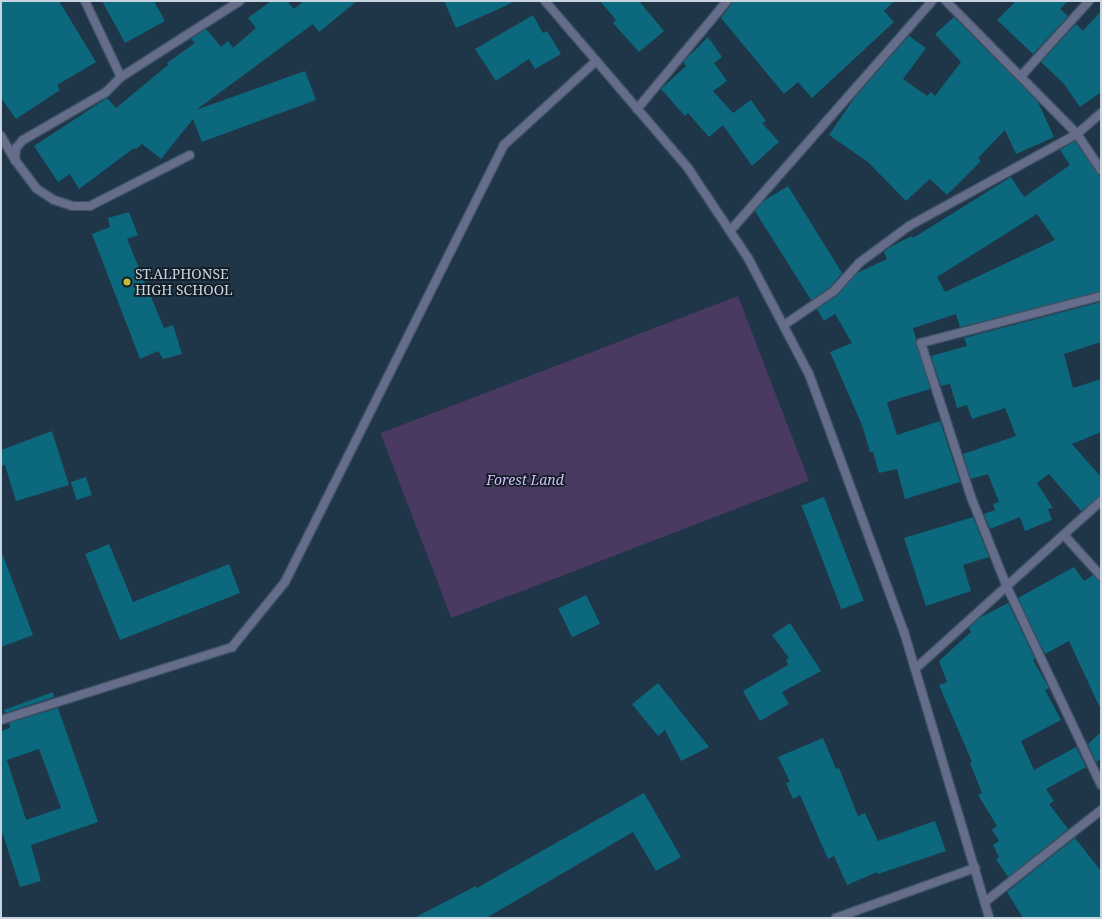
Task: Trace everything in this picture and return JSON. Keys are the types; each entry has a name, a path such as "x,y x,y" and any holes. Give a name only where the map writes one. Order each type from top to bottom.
{"street":[{"path":"85,1 121,77"},
{"path":"15,160 16,148 23,140 106,92 121,77 240,1"},
{"path":"545,1 688,168 748,258 809,374 904,632 989,918"},
{"path":"637,109 727,1"},
{"path":"730,231 932,1"},
{"path":"946,1 1022,75 1077,134 1101,170"},
{"path":"1022,75 1089,1"},
{"path":"1,720 232,647 285,582 504,145 596,61"},
{"path":"784,325 810,310 834,291 859,263 909,226 1077,134 1101,113"},
{"path":"1,136 15,160 37,189 54,200 72,206 90,206 190,155"},
{"path":"1101,296 921,344 971,497 1007,587 1101,785"},
{"path":"916,669 1101,501"},
{"path":"1064,536 1101,576"},
{"path":"984,902 1101,810"},
{"path":"836,918 975,868"}],"green space":[{"name":"Forest Land","path":"738,296 809,481 451,618 380,433"}],"building":[{"path":"1,1 59,1 96,62 57,85 60,90 16,119 1,98"},
{"path":"102,1 154,1 165,21 125,43"},
{"path":"271,1 287,1 294,9 304,1 357,1 319,32 313,24 196,110 305,71 316,100 202,142 193,119 161,159 142,144 136,149 134,148 79,189 70,174 58,182 34,146 107,98 116,108 168,65 167,63 195,43 191,39 206,29 221,47 228,41 233,48 256,28 248,18"},
{"path":"444,1 516,1 456,28"},
{"path":"600,1 639,1 664,31 639,52 613,23 616,20"},
{"path":"734,1 894,1 884,11 894,22 812,98 798,82 784,94 721,18"},
{"path":"1016,1 1068,1 1060,9 1068,16 1033,54 997,20"},
{"path":"1101,11 1101,92 1080,107 1064,84 1041,62 1076,24 1083,31"},
{"path":"533,15 543,33 547,31 561,54 535,69 529,59 496,81 475,49"},
{"path":"954,17 1038,102 1054,137 1016,154 1005,130 978,158 981,161 947,195 930,179 906,201 868,162 829,135 855,97 909,36 926,48 903,79 927,96 931,92 935,96 961,62 935,34"},
{"path":"708,37 722,57 714,63 727,81 713,91 733,113 751,100 766,121 762,123 779,142 752,166 723,125 709,137 688,113 685,116 661,89 686,66 683,62"},
{"path":"1075,141 1101,178 1101,291 960,327 956,314 913,328 930,389 887,402 888,406 897,435 940,421 960,482 905,499 897,469 879,473 873,452 870,452 862,425 830,352 852,343 835,314 824,321 817,309 838,295 857,273 887,259 884,252 892,246 912,236 913,238 1011,177 1024,197 1070,165 1060,150","holes":["1037,214 1055,240 945,292 937,277"]},
{"path":"788,186 842,273 830,287 811,300 755,211 762,202"},
{"name":"ST.ALPHONSE HIGH SCHOOL","path":"129,212 138,235 127,239 164,328 173,325 182,354 163,359 158,351 140,359 92,234 110,227 108,218"},
{"path":"1101,302 1101,342 1064,354 1073,388 1101,379 1101,432 1072,444 1101,477 1101,496 1081,511 1049,474 1037,483 1053,508 1048,509 1052,520 1025,531 1020,517 990,529 984,514 995,510 993,504 999,502 988,474 971,479 963,454 1016,436 1005,408 972,419 967,405 957,408 950,384 941,386 931,356 967,346 964,338"},
{"path":"52,431 69,485 16,501 5,465 1,466 1,450"},
{"path":"86,477 92,495 77,500 71,482"},
{"path":"824,497 864,601 841,609 802,506"},
{"path":"973,517 989,557 963,565 971,591 926,606 904,538"},
{"path":"109,544 133,602 229,564 240,593 120,640 85,554"},
{"path":"2,553 33,635 1,647 1,554"},
{"path":"1074,567 1084,581 1093,575 1101,583 1101,710 1069,641 1045,654 1018,598"},
{"path":"586,595 600,624 572,637 558,609"},
{"path":"1008,603 1035,659 1033,660 1049,688 1045,690 1061,720 1021,741 1034,770 1076,747 1086,767 1046,789 1054,801 1049,804 1068,829 1008,877 996,859 999,857 993,845 999,841 992,830 997,826 978,795 982,793 970,763 972,762 939,685 947,682 939,661 971,632 969,628 979,618"},
{"path":"790,623 821,671 782,692 789,704 760,721 743,691 788,665 786,660 789,658 772,635"},
{"path":"658,683 709,747 681,761 665,730 658,736 632,704"},
{"path":"53,692 54,697 5,713 4,710"},
{"path":"58,708 98,822 31,845 41,881 20,887 1,829 1,731 10,728 9,723","holes":["39,749 61,808 26,820 7,760"]},
{"path":"1101,732 1101,759 1096,762 1088,744"},
{"path":"823,738 836,769 839,768 858,816 865,813 878,841 935,821 946,851 878,874 877,872 847,885 834,856 828,859 800,795 793,799 786,783 790,782 778,757"},
{"path":"644,793 681,857 656,871 633,832 486,918 414,918 476,886 477,888"},
{"path":"1075,838 1101,871 1101,918 1023,918 1007,892"}],"place":[{"name":"ST.ALPHONSE HIGH SCHOOL","path":"127,282"}]}
